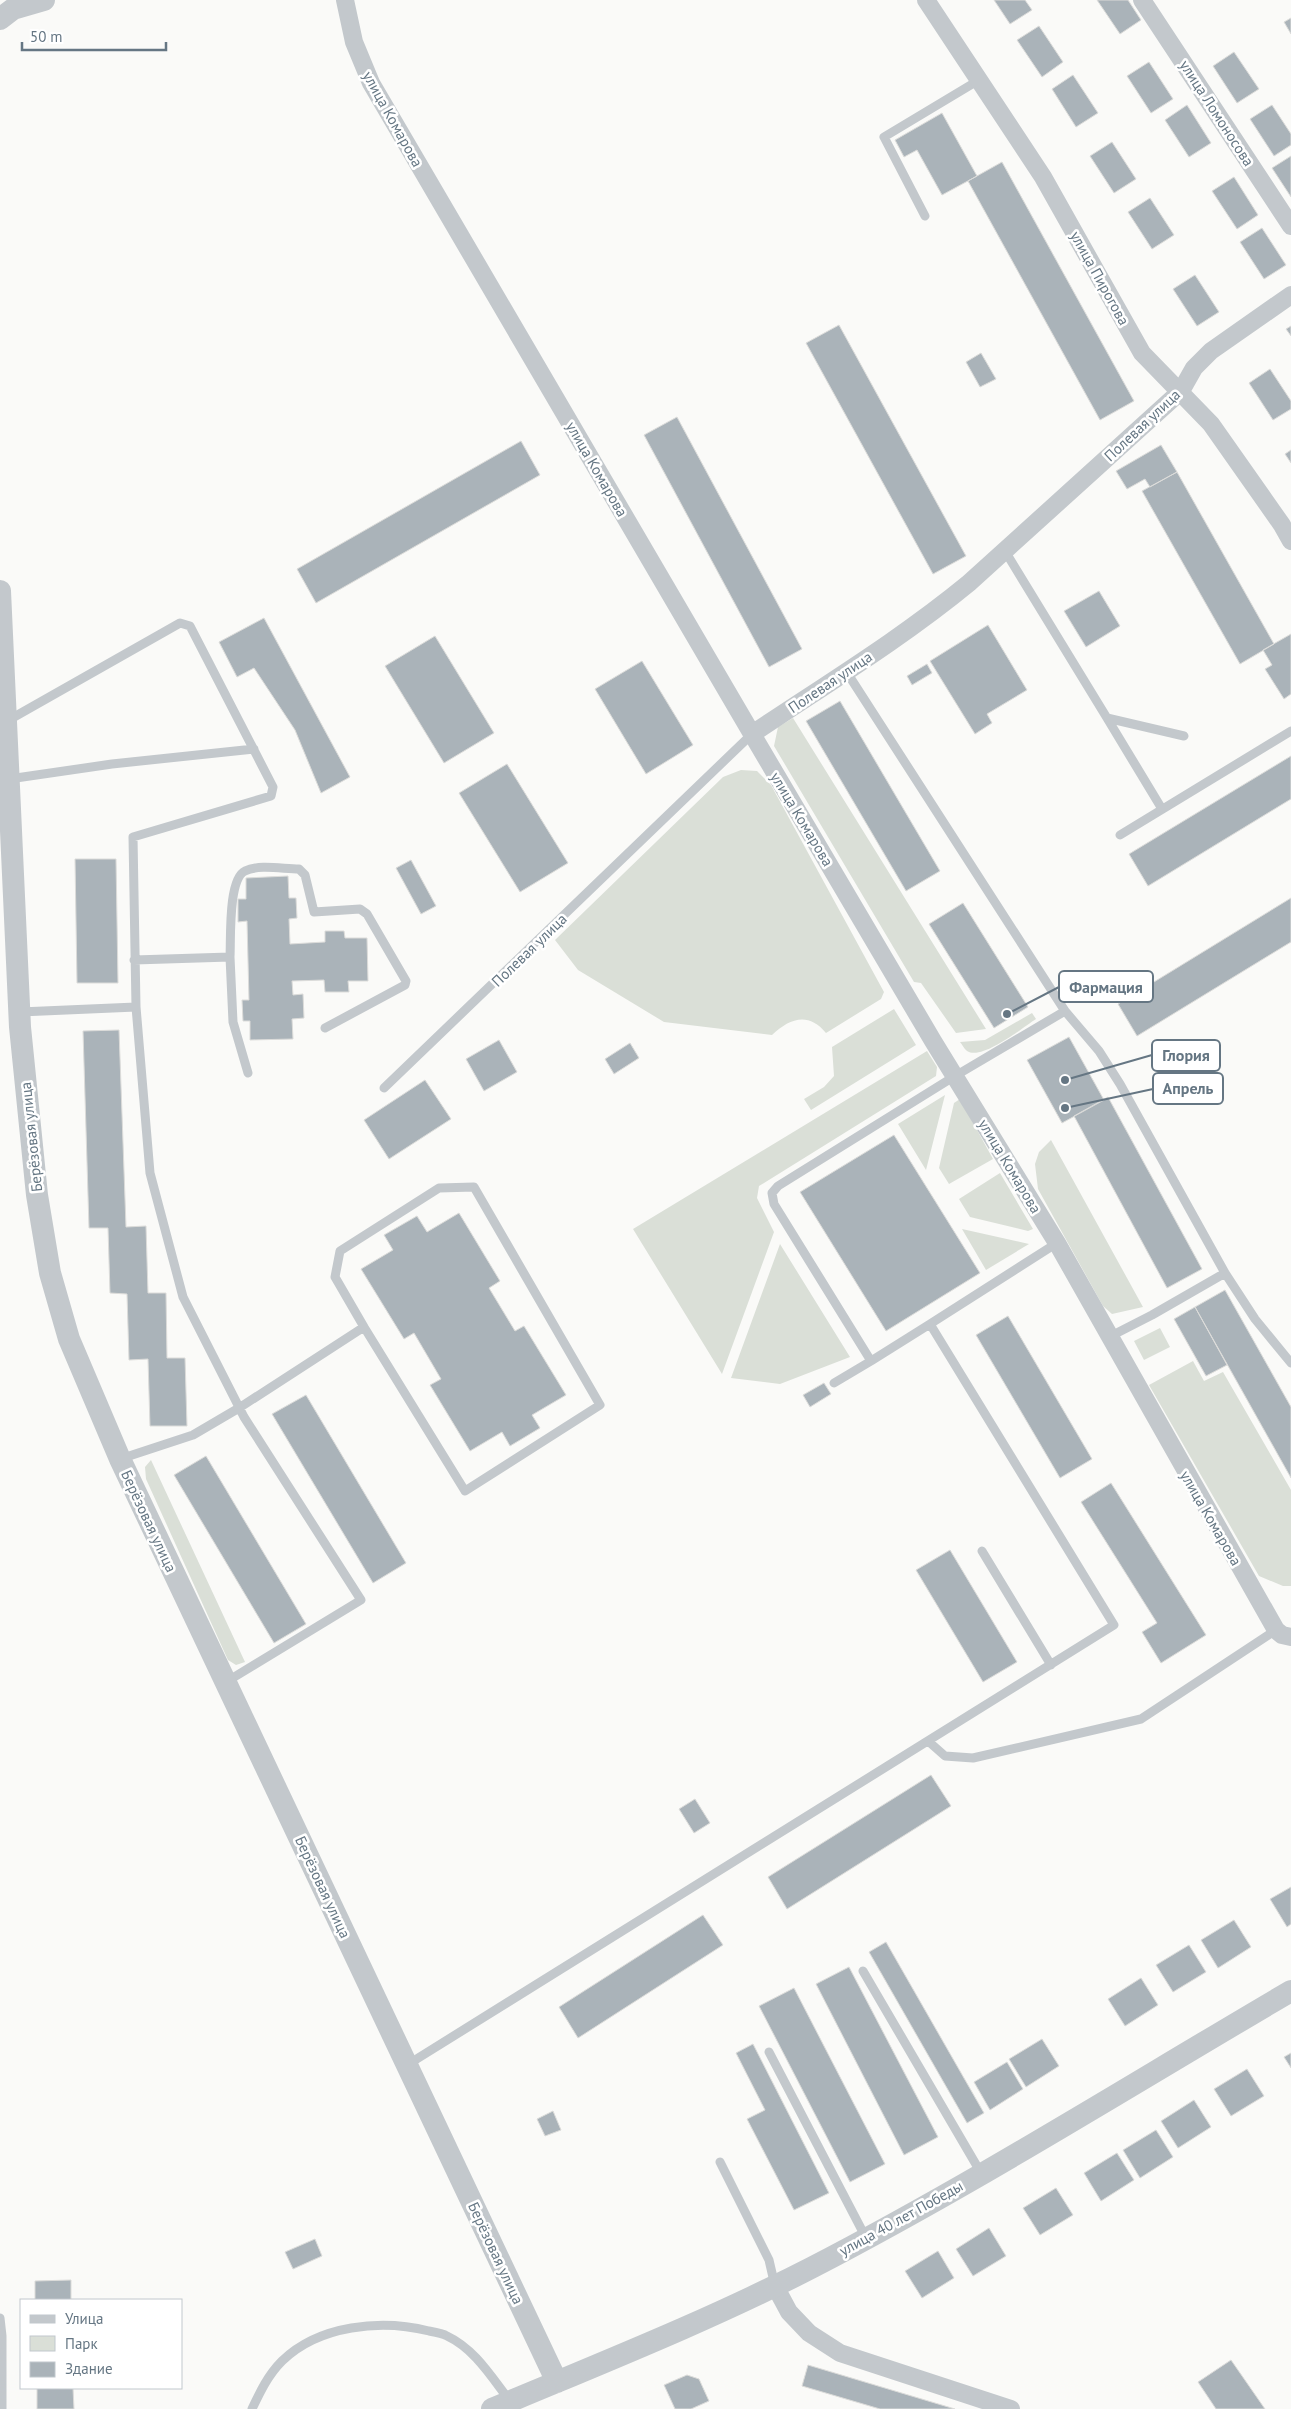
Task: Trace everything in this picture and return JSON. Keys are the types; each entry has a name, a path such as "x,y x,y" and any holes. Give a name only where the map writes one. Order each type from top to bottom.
{"street":[{"path":"0,18 13,9 44,0"},
{"name":"улица Комарова","path":"345,0 354,42 371,83 752,734 1056,1243 1108,1337 1283,1634"},
{"name":"улица Пирогова","path":"926,0 1043,177 1142,353 1158,372 1181,391 1211,424 1282,525 1291,542"},
{"name":"улица Ломоносова","path":"1142,0 1291,226"},
{"name":"Полевая улица","path":"752,734 946,602 1181,391 1194,368 1211,351 1291,295"},
{"name":"Берёзовая улица","path":"0,591 20,1012 36,1185 50,1273 69,1339 120,1459 557,2382"},
{"name":"улица 40 лет Победы","path":"501,2405 775,2286 866,2238 981,2173 1291,1992"},
{"path":"775,2286 790,2312 810,2333 840,2353 1011,2409"}],"lane":[{"path":"925,216 884,137 979,80"},
{"path":"1005,551 1162,809"},
{"path":"6,721 180,623 190,626 273,787 271,796 133,838 136,1006 150,1173 183,1296 239,1408 360,1600 226,1682"},
{"path":"846,671 1065,1011 1099,1050 1120,1084 1225,1273 1255,1319 1291,1363"},
{"path":"1107,718 1184,736"},
{"path":"1120,835 1291,731"},
{"name":"Полевая улица","path":"384,1088 752,734"},
{"path":"9,779 254,749"},
{"path":"248,1073 233,1022 230,956 233,893 237,878 243,871 253,868 299,869 305,875 314,912 360,909 367,914 406,981 405,985 325,1028"},
{"path":"134,960 230,956"},
{"path":"20,1012 136,1006"},
{"path":"871,1361 774,1204 772,1193 778,1186 955,1076 1065,1011"},
{"path":"474,1187 600,1405 465,1491 364,1327 335,1277 340,1251 439,1188 474,1187"},
{"path":"834,1383 1056,1243"},
{"path":"1108,1337 1152,1315 1225,1273"},
{"path":"407,2066 1114,1625 930,1324"},
{"path":"120,1459 193,1435 239,1408 364,1327"},
{"path":"982,1551 1051,1665"},
{"path":"928,1742 945,1756 973,1758 1141,1719 1283,1634"},
{"path":"863,1970 981,2173"},
{"path":"769,2052 866,2238"},
{"path":"720,2162 769,2260 775,2286"},
{"path":"0,2318 2,2336 2,2409"},
{"path":"252,2409 265,2382 283,2360 306,2344 333,2332 364,2326 406,2325 447,2336 476,2357 501,2405"}],"green space":[{"path":"793,718 986,1029 956,1033 921,983 914,982 774,746 778,727"},
{"path":"741,770 757,771 771,785 884,992 881,999 826,1033 819,1026 805,1020 785,1025 772,1035 664,1022 578,970 555,940 723,777"},
{"path":"894,1009 916,1045 811,1110 804,1099 824,1087 834,1076 832,1047"},
{"path":"1032,1013 1036,1019 992,1048 974,1053 967,1051 960,1042 985,1040"},
{"path":"927,1051 937,1067 936,1076 759,1186 757,1198 774,1232 722,1374 633,1229"},
{"path":"945,1095 926,1170 898,1124"},
{"path":"960,1099 993,1159 949,1184 939,1168 954,1103"},
{"path":"1051,1140 1143,1307 1112,1314 1103,1306 1038,1189 1035,1164 1039,1152"},
{"path":"1000,1173 1033,1229 1028,1231 970,1217 959,1199"},
{"path":"962,1229 1029,1244 986,1270"},
{"path":"780,1244 850,1357 780,1384 731,1378"},
{"path":"1160,1328 1170,1347 1144,1360 1134,1341"},
{"path":"1193,1361 1204,1381 1223,1372 1291,1490 1291,1586 1283,1586 1259,1576 1149,1385"},
{"path":"151,1460 245,1662 236,1665 228,1660 146,1479 145,1467"}],"building":[{"path":"994,0 1025,0 1032,10 1010,24"},
{"path":"1097,0 1128,0 1141,20 1120,34"},
{"path":"1291,18 1291,34 1284,22"},
{"path":"1039,26 1063,62 1042,77 1017,40"},
{"path":"1234,52 1259,89 1237,103 1213,66"},
{"path":"1149,62 1173,99 1151,113 1127,76"},
{"path":"1073,75 1098,113 1076,127 1052,89"},
{"path":"1187,105 1211,143 1189,157 1165,120"},
{"path":"1272,105 1291,134 1291,145 1274,156 1250,119"},
{"path":"942,113 977,176 942,195 917,150 904,157 895,140"},
{"path":"1112,142 1136,179 1114,193 1090,156"},
{"path":"1291,156 1291,197 1272,168"},
{"path":"1002,162 1134,401 1100,420 968,181"},
{"path":"1234,177 1258,215 1237,229 1212,191"},
{"path":"1150,198 1174,235 1152,249 1128,212"},
{"path":"1262,228 1286,265 1264,279 1240,242"},
{"path":"1195,275 1219,312 1197,326 1173,289"},
{"path":"839,325 966,556 933,574 806,343"},
{"path":"1291,326 1291,336 1286,329"},
{"path":"981,353 996,379 980,387 966,362"},
{"path":"1270,369 1291,401 1291,409 1273,420 1249,383"},
{"path":"677,417 802,649 769,667 644,435"},
{"path":"521,441 540,475 316,603 297,569"},
{"path":"1161,445 1177,472 1150,487 1145,479 1127,489 1116,471"},
{"path":"1291,450 1291,463 1285,454"},
{"path":"1177,472 1274,644 1240,664 1142,491"},
{"path":"1099,591 1120,626 1086,647 1064,611"},
{"path":"264,618 350,777 321,793 295,730 254,668 237,677 219,642"},
{"path":"988,625 1027,690 987,714 992,723 975,734 930,661"},
{"path":"1291,634 1291,694 1284,699 1265,669 1272,665 1263,650"},
{"path":"435,636 494,733 444,763 385,666"},
{"path":"642,661 693,745 646,774 595,689"},
{"path":"927,664 932,673 912,685 907,676"},
{"path":"840,701 940,871 906,891 806,721"},
{"path":"1291,756 1291,799 1148,886 1129,854"},
{"path":"507,764 568,863 520,892 459,793"},
{"path":"75,859 116,859 118,983 77,983"},
{"path":"411,860 436,906 421,914 396,868"},
{"path":"288,876 289,898 296,898 297,918 289,919 290,944 325,942 325,931 344,931 345,938 367,938 368,981 348,981 349,992 325,992 324,980 292,981 293,995 303,994 304,1018 292,1019 293,1039 250,1040 250,1021 243,1021 242,1000 249,1000 247,921 238,922 238,899 246,899 246,878"},
{"path":"1291,898 1291,942 1137,1036 1118,1004"},
{"path":"963,903 1028,1007 994,1028 929,924"},
{"path":"119,1030 126,1227 146,1226 148,1293 166,1293 167,1358 185,1358 187,1426 150,1426 148,1359 129,1360 127,1294 110,1293 108,1228 89,1228 83,1031"},
{"path":"1069,1037 1104,1100 1062,1123 1027,1060"},
{"path":"499,1040 517,1072 484,1091 466,1059"},
{"path":"630,1043 639,1058 614,1074 605,1059"},
{"path":"1184,1073 1192,1089 1167,1101 1160,1085"},
{"path":"425,1080 451,1119 389,1159 364,1120"},
{"path":"1108,1097 1202,1269 1167,1288 1074,1116"},
{"path":"894,1135 980,1273 886,1331 800,1192"},
{"path":"459,1213 500,1281 489,1288 515,1331 524,1326 566,1395 532,1415 540,1428 510,1446 502,1432 470,1451 430,1385 441,1379 414,1333 404,1339 361,1269 393,1250 384,1235 417,1216 427,1232"},
{"path":"1225,1290 1291,1407 1291,1478 1195,1307"},
{"path":"1195,1307 1227,1365 1206,1376 1174,1319"},
{"path":"1008,1316 1092,1459 1060,1478 976,1335"},
{"path":"824,1383 831,1394 810,1407 803,1395"},
{"path":"306,1395 406,1563 373,1583 272,1414"},
{"path":"206,1456 306,1624 274,1643 174,1475"},
{"path":"1111,1483 1206,1635 1161,1663 1142,1632 1157,1623 1081,1502"},
{"path":"950,1550 1017,1662 983,1682 916,1570"},
{"path":"931,1775 951,1806 787,1909 768,1877"},
{"path":"695,1799 710,1823 694,1833 679,1809"},
{"path":"1291,1887 1291,1924 1287,1927 1270,1899"},
{"path":"703,1915 723,1945 578,2038 559,2007"},
{"path":"1234,1920 1251,1947 1218,1968 1201,1940"},
{"path":"886,1942 984,2113 967,2123 869,1952"},
{"path":"1189,1945 1206,1972 1173,1992 1156,1965"},
{"path":"849,1967 938,2137 904,2155 816,1984"},
{"path":"1141,1978 1158,2005 1125,2026 1108,1999"},
{"path":"794,1988 885,2164 850,2182 759,2006"},
{"path":"1042,2039 1059,2066 1026,2087 1009,2059"},
{"path":"753,2044 829,2193 794,2210 747,2119 765,2110 736,2053"},
{"path":"1291,2053 1291,2068 1284,2057"},
{"path":"1007,2062 1023,2089 990,2110 974,2082"},
{"path":"1247,2069 1264,2096 1231,2116 1214,2089"},
{"path":"1194,2100 1211,2127 1178,2148 1161,2121"},
{"path":"553,2111 561,2130 545,2136 537,2119"},
{"path":"1156,2130 1173,2157 1140,2178 1123,2150"},
{"path":"1117,2153 1134,2180 1101,2201 1084,2173"},
{"path":"1056,2188 1073,2215 1040,2235 1023,2208"},
{"path":"989,2228 1006,2256 973,2276 956,2249"},
{"path":"315,2239 322,2256 293,2269 285,2252"},
{"path":"938,2251 954,2278 922,2298 905,2271"},
{"path":"71,2280 71,2299 35,2299 35,2281"},
{"path":"1231,2360 1265,2409 1216,2409 1198,2382"},
{"path":"808,2365 955,2409 880,2409 802,2386"},
{"path":"687,2375 699,2379 709,2401 691,2409 675,2409 664,2385"},
{"path":"37,2389 73,2389 74,2409 37,2409"}],"place":[{"name":"Фармация","path":"1007,1014"},
{"name":"Глория","path":"1065,1080"},
{"name":"Апрель","path":"1065,1108"}]}
